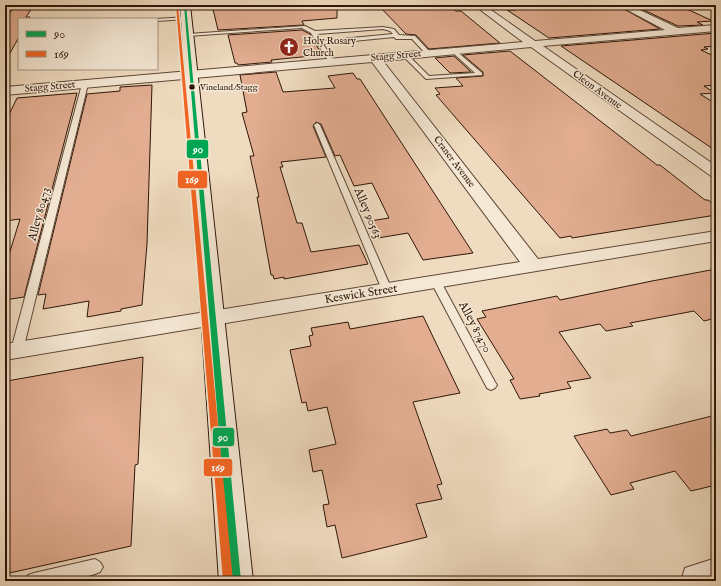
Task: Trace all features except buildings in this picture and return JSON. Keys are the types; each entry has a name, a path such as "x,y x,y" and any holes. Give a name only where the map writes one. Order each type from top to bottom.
{"main road":[{"path":"186,19 236,581"}],"street":[{"name":"Cleon Avenue","path":"478,5 684,152 716,173"},
{"path":"622,5 676,31"},
{"name":"Stagg Street","path":"5,91 716,28"},
{"name":"Craner Avenue","path":"375,58 533,266"},
{"name":"Keswick Street","path":"11,351 716,236"}],"lane":[{"path":"5,12 10,5"},
{"path":"158,20 186,19 303,27 314,33 383,28 392,30 397,36 396,37"},
{"path":"314,33 332,62"},
{"path":"320,44 396,37 413,37 428,53"},
{"path":"405,55 428,78 480,74 454,51"},
{"name":"Alley 80473","path":"11,351 85,84"},
{"name":"Alley 90563","path":"317,125 387,290"},
{"name":"Alley 87470","path":"436,282 491,385"},
{"path":"34,581 95,567"}],"transit line":[{"name":"90","path":"185,5 236,581"},
{"name":"169","path":"177,6 228,581"}],"place":[{"name":"Holy Rosary Church","path":"289,47"},
{"name":"Vineland/Stagg","path":"192,87"}]}
